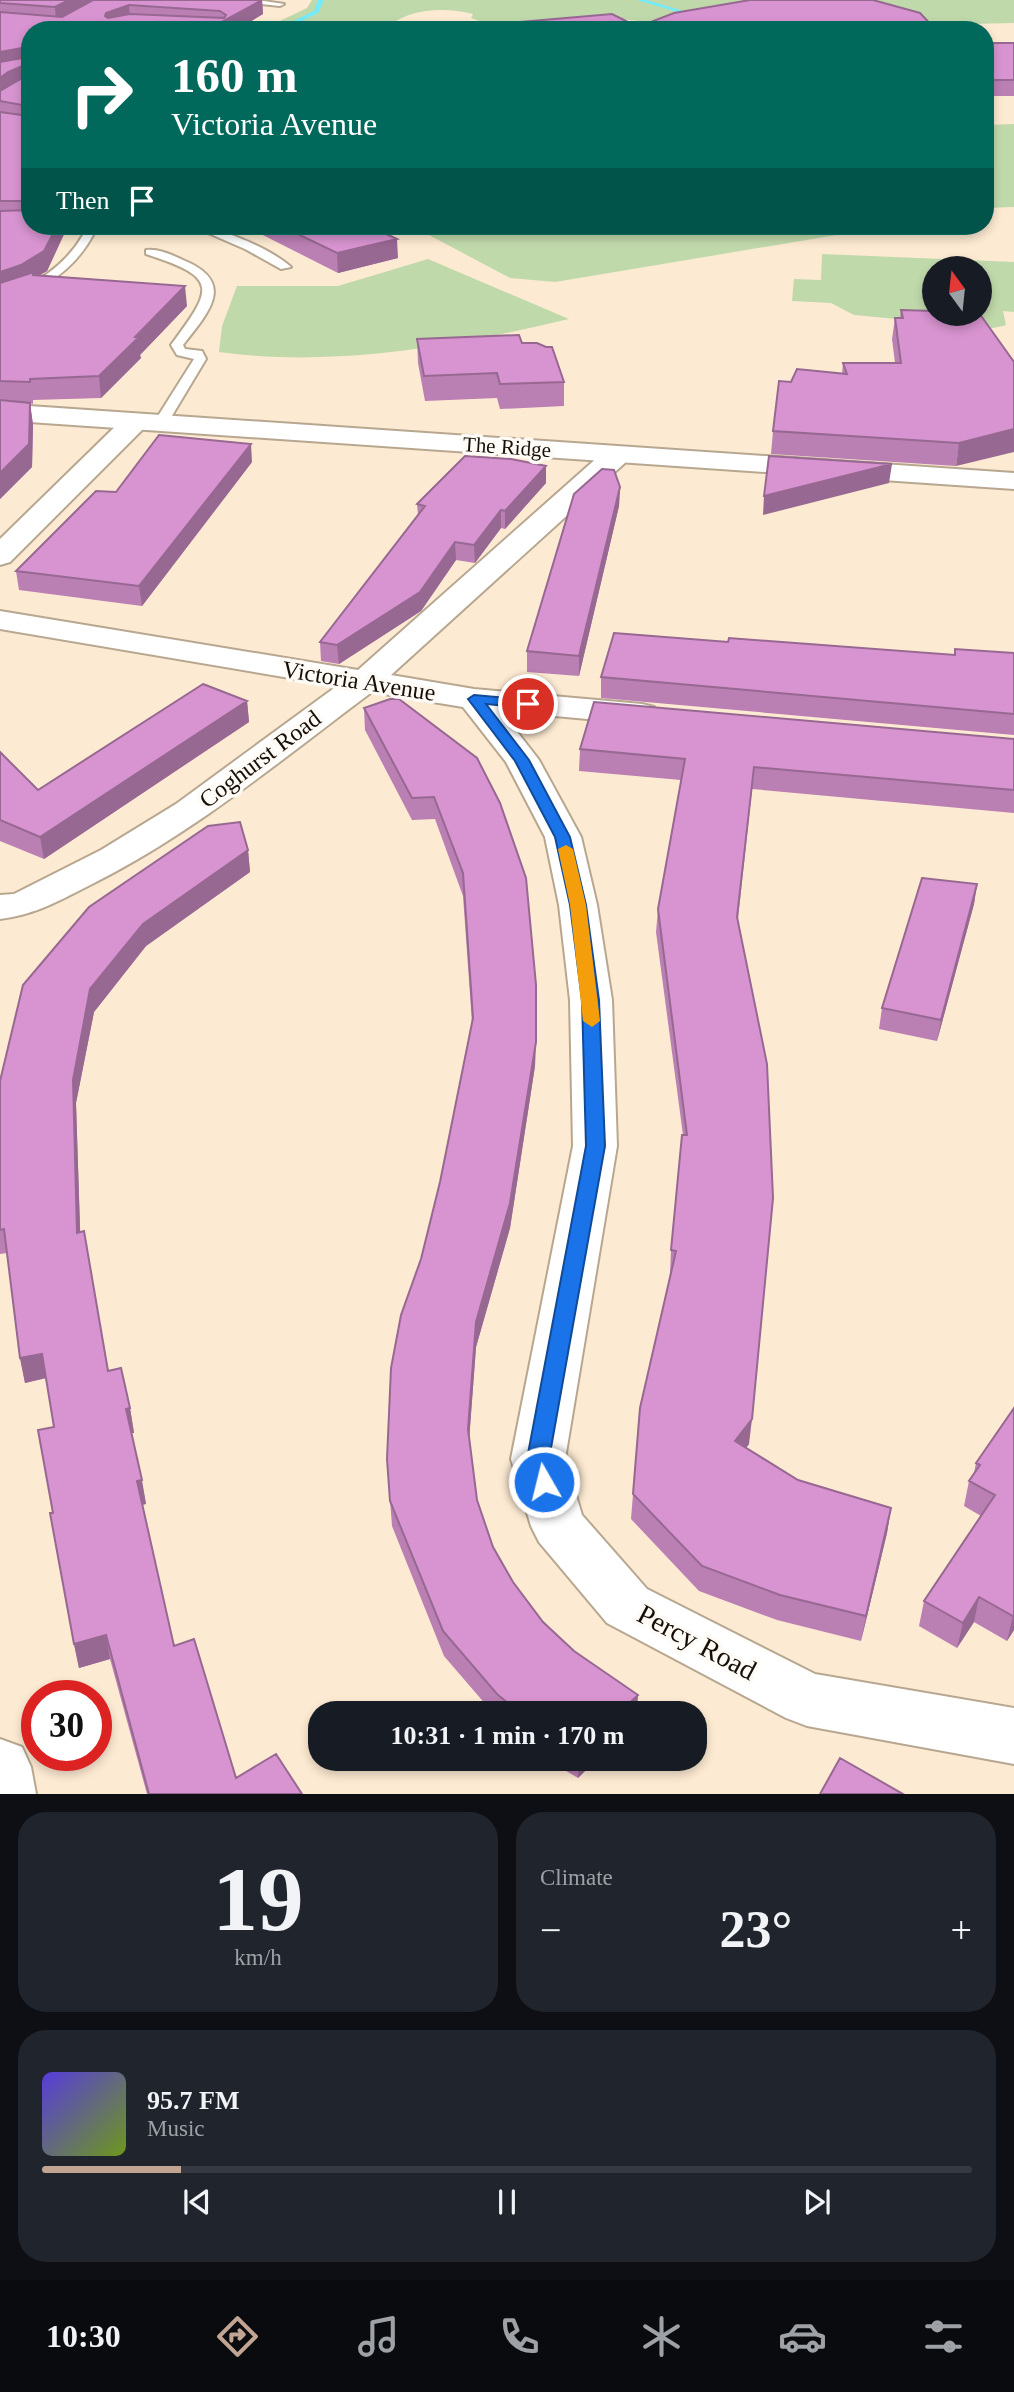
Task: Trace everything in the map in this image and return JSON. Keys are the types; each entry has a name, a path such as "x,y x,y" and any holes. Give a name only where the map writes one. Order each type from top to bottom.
{"street":[{"name":"The Ridge","path":"0,412 1014,481"},
{"path":"0,556 147,423"},
{"name":"Coghurst Road","path":"0,907 23,904 114,858 189,812 364,682 617,455"},
{"name":"Victoria Avenue","path":"0,620 474,699 668,717"},
{"name":"Percy Road","path":"474,699 522,760 563,837 578,905 591,1000 595,1146 538,1459 558,1526 627,1606 807,1699 1014,1736"},
{"path":"0,1767 5,1794"}],"lane":[{"path":"225,0 280,4"},
{"path":"0,299 33,289 85,242 88,235"},
{"path":"219,235 249,247 285,267"},
{"path":"147,423 200,359 198,355 181,352 177,345 208,302 212,289 209,281 181,261 150,252"}],"green space":[{"path":"312,0 822,0 758,21 480,21 471,18 473,14 441,10 424,11 395,21 280,21 307,8"},
{"path":"824,0 1014,0 1014,23 910,21"},
{"path":"1014,124 1014,207 994,208 994,125"},
{"path":"429,235 836,235 555,282 510,278"},
{"path":"822,254 922,258 922,321 854,315 831,303 792,301 794,279 821,280"},
{"path":"428,259 569,319 483,338 395,352 307,357 219,352 222,326 237,286 338,286"},
{"path":"992,261 1014,262 1014,312 1003,311 1006,325 990,328 946,326 992,326"}],"building":[{"path":"0,0 69,0 55,7 0,3"},
{"path":"93,0 262,0 224,21 21,21 21,48 0,52 0,12 62,17","holes":["129,5 220,11 226,15 224,18 130,14 108,18 105,16 106,13"]},
{"path":"750,0 873,0 920,13 928,21 653,21 674,13"},
{"path":"612,14 626,21 531,21"},
{"path":"994,43 1014,43 1014,80 994,80"},
{"path":"21,58 21,67 0,78 0,62"},
{"path":"21,79 21,105 0,101 0,91"},
{"path":"0,112 21,115 21,201 0,201"},
{"path":"21,210 21,235 52,235 44,251 21,265 0,272 0,211"},
{"path":"300,235 388,235 397,239 337,253"},
{"path":"34,272 33,275 185,286 99,376 30,379 30,382 0,381 0,283"},
{"path":"901,310 922,311 922,326 988,326 1014,362 1014,429 959,443 773,431 779,381 791,382 797,369 847,374 843,363 901,363 895,318 903,318"},
{"path":"519,335 522,343 552,347 564,382 500,384 497,373 424,376 417,339"},
{"path":"0,400 30,403 29,444 0,473"},
{"path":"159,435 251,444 139,586 16,571 96,491 116,492"},
{"path":"465,456 511,459 546,466 505,511 501,510 474,545 455,542 420,592 337,645 320,642 425,506 417,504"},
{"path":"769,456 892,464 764,496"},
{"path":"602,469 614,470 620,487 579,656 527,651 574,494"},
{"path":"614,633 728,642 729,638 955,655 955,649 1014,653 1014,714 601,677"},
{"path":"203,684 247,701 40,837 0,820 0,752 38,790"},
{"path":"390,699 399,699 477,758 500,803 526,878 536,985 536,1042 510,1203 476,1322 468,1429 477,1500 493,1547 513,1582 543,1622 574,1651 638,1695 632,1701 505,1701 497,1694 443,1631 390,1501 387,1459 391,1368 401,1315 421,1259 440,1182 473,1018 463,873 434,797 412,798 364,708"},
{"path":"594,702 1014,739 1014,790 754,767 737,917 767,1064 773,1198 752,1419 735,1441 798,1480 891,1508 866,1616 780,1595 702,1566 633,1494 640,1408 676,1251 671,1250 682,1135 687,1135 658,909 685,759 580,749"},
{"path":"240,822 248,850 143,924 90,989 73,1080 77,1233 84,1231 108,1371 121,1368 130,1408 126,1409 142,1480 137,1481 174,1646 194,1639 236,1778 276,1754 302,1794 149,1794 106,1635 74,1644 38,1430 54,1427 42,1354 20,1358 4,1229 0,1230 0,1081 23,985 89,907 208,826"},
{"path":"922,878 977,884 941,1020 882,1008"},
{"path":"1014,1408 1014,1615 979,1597 963,1623 924,1601 995,1495 969,1481 980,1465 976,1463"},
{"path":"840,1758 903,1794 820,1794"}],"waterway":[{"path":"297,21 316,12 321,0"},
{"path":"640,0 697,16"}],"slow traffic":[{"path":"566,849 578,905 592,1021"}],"route":[{"path":"528,704 474,699 522,760 563,837 578,905 591,1000 595,1146 538,1459 544,1482"}]}
